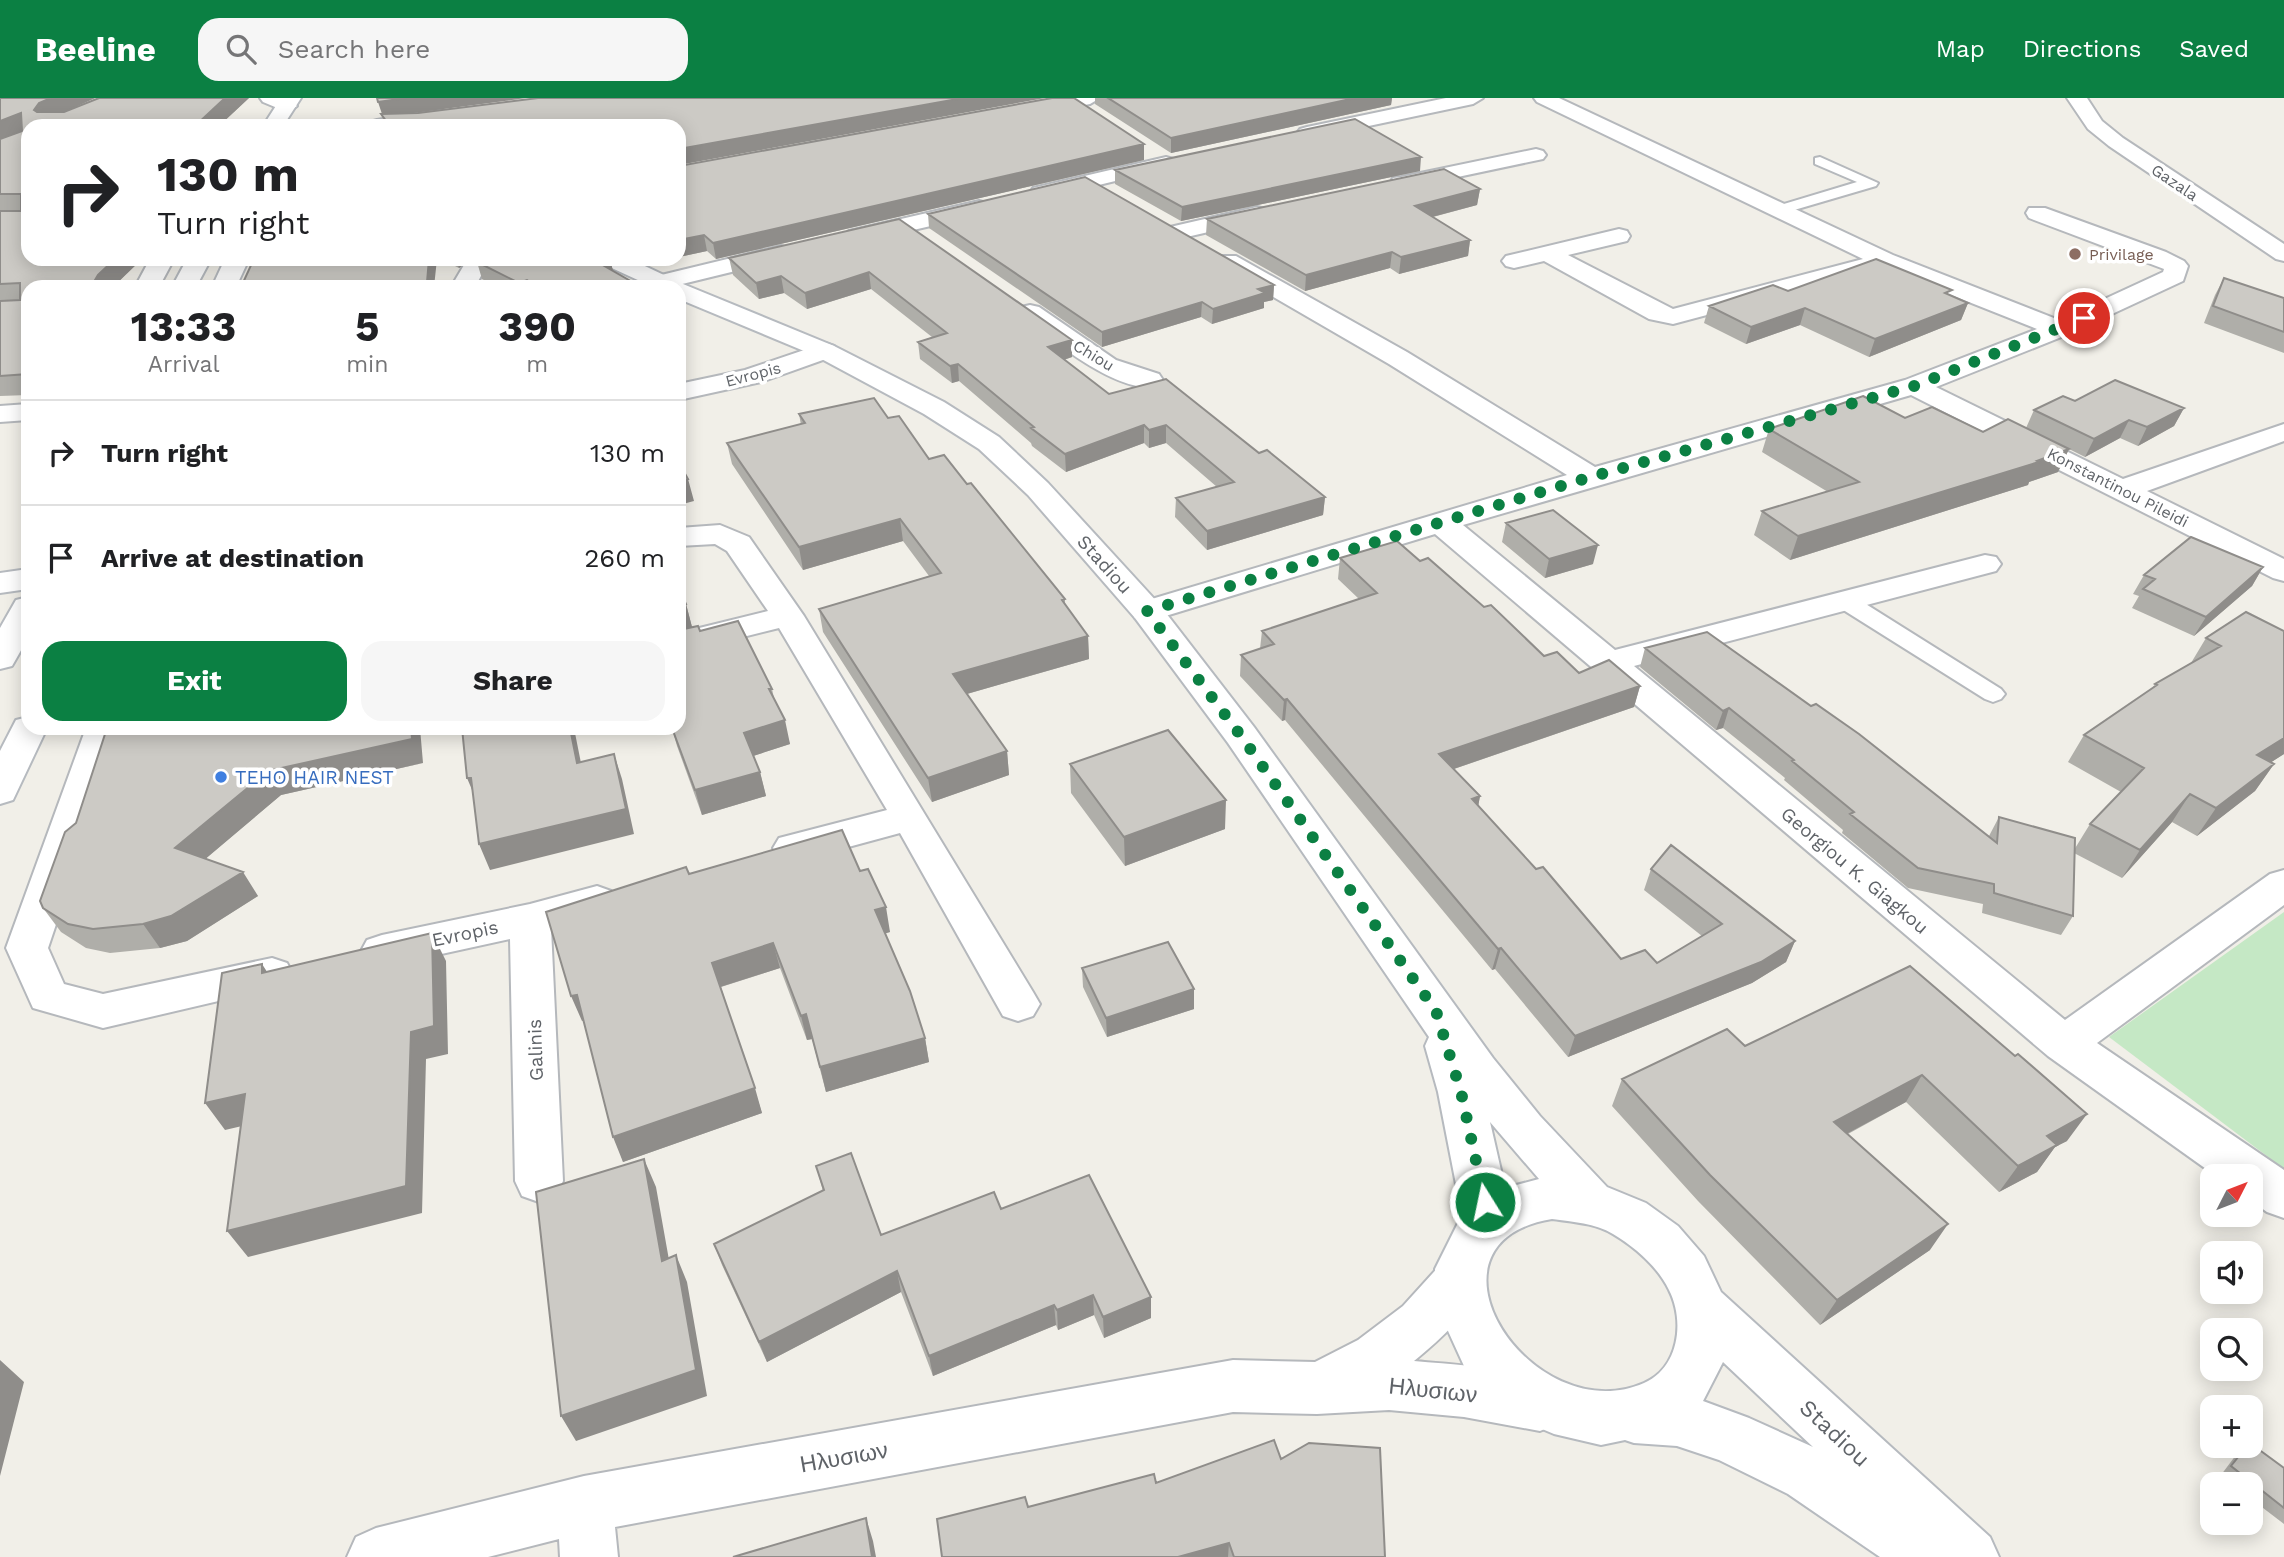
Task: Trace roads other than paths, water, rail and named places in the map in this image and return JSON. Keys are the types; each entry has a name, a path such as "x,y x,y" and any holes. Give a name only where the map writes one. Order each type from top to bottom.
{"street":[{"path":"1287,137 1473,98"},
{"path":"1544,98 1885,260 2060,329"},
{"name":"Gazala","path":"2077,98 2095,125 2116,142 2284,254"},
{"path":"276,119 283,101"},
{"path":"1004,114 1086,105"},
{"path":"422,119 455,114"},
{"path":"1024,197 1174,161 1146,149"},
{"path":"1386,186 1536,155"},
{"path":"1090,181 1122,201"},
{"path":"839,240 997,203"},
{"path":"1178,232 1283,208"},
{"path":"1147,611 1591,477 1914,386 2060,329 2175,276 2176,266 2158,257 2037,213"},
{"path":"1156,220 1409,364 1591,477"},
{"path":"905,225 927,240"},
{"path":"1514,261 1619,236"},
{"path":"686,282 800,249"},
{"path":"1547,253 1658,314 1673,317 1885,260"},
{"path":"467,280 472,270 479,266"},
{"name":"Stadiou","path":"627,266 658,280"},
{"name":"Stadiou","path":"686,292 825,351 934,408 989,443 1038,488 1147,611 1241,736 1477,1071 1524,1130 1590,1202"},
{"name":"Chiou","path":"1015,302 1107,366 1150,380"},
{"name":"Evropis","path":"686,390 752,376 825,351"},
{"name":"Konstantinou Pileidi","path":"1914,386 2284,571"},
{"path":"0,414 21,412"},
{"path":"2124,489 2284,432"},
{"name":"Georgiou K. Giagkou","path":"1441,523 2064,1044 2284,1197"},
{"path":"686,536 720,534 738,544 788,616 910,817 1018,1004"},
{"path":"1607,663 1985,565"},
{"path":"0,583 21,580"},
{"path":"686,641 788,616"},
{"path":"0,659 21,620"},
{"path":"0,791 26,735"},
{"path":"102,735 27,948 48,996 103,1011 304,967"},
{"path":"753,859 910,817"},
{"path":"2064,1044 2284,884"},
{"name":"Evropis","path":"344,959 530,919 635,891"},
{"name":"Galinis","path":"530,919 539,1181"},
{"name":"Stadiou","path":"1436,1011 1461,1092 1488,1221"},
{"path":"1552,1198 1590,1202 1628,1217 1660,1240 1686,1272 1701,1307 1703,1343 1692,1376 1667,1402 1632,1417 1591,1418 1549,1406 1511,1383 1481,1351 1464,1315 1460,1279 1468,1247 1488,1221 1517,1205 1552,1198"},
{"name":"Ηλυσιων","path":"1317,1388 1377,1358 1421,1323 1460,1279"},
{"name":"Stadiou","path":"1701,1307 1970,1557"},
{"name":"Ηλυσιων","path":"376,1557 586,1531 1233,1386 1317,1388 1389,1384 1464,1391 1549,1406"},
{"name":"Stadiou","path":"1632,1417 1677,1419 1730,1437 1808,1474 1930,1557"}],"lane":[{"path":"1779,210 1871,183 1820,161"},
{"path":"1845,601 1993,694"}],"place":[{"name":"Privilage","path":"2075,254"},
{"name":"TEHO HAIR NEST","path":"221,777"}]}
